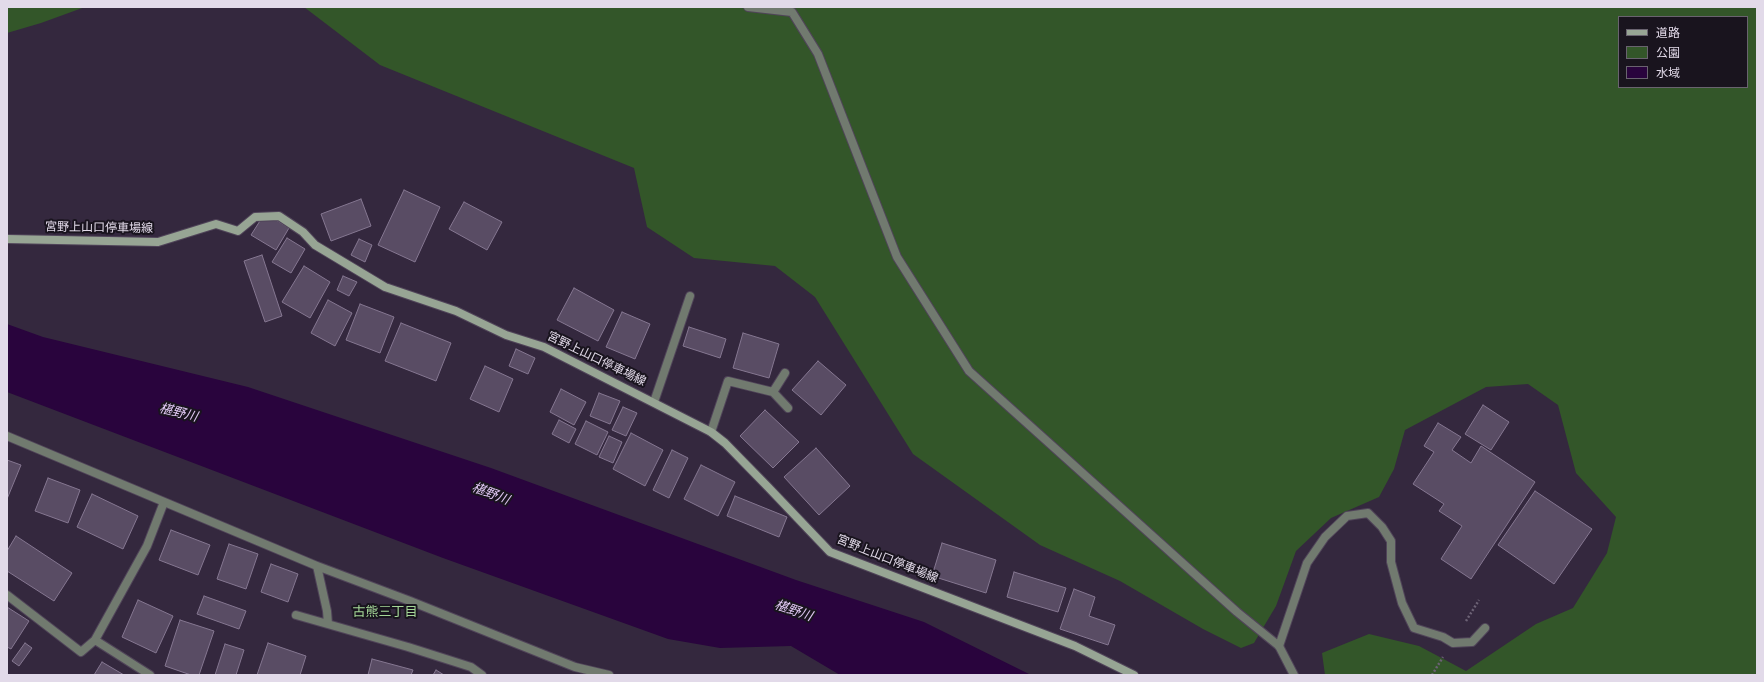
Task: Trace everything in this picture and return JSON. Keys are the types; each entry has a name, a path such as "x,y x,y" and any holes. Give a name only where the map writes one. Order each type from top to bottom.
{"main road":[{"name":"宮野上山口停車場線","path":"7,239 158,242 216,224 238,231 255,217 279,216 303,232 315,245 385,287 456,311 506,335 544,347 711,432 725,443 830,552 1075,646 1134,675"}],"street":[{"path":"748,7 792,12 818,54 897,257 969,371 1237,612 1279,646 1294,675"},
{"path":"654,402 690,296"},
{"path":"773,392 785,373"},
{"path":"711,432 728,381 773,392 788,408"},
{"path":"7,436 317,566 410,601 575,667 609,675"},
{"path":"7,596 81,652 95,640 147,546 164,502"},
{"path":"1279,646 1307,563 1325,537 1347,516 1368,513 1382,527 1391,541 1391,562 1402,603 1414,628 1443,637 1452,643 1472,642 1485,628"},
{"path":"317,566 328,611 328,624"},
{"path":"296,615 408,647 471,667 482,675"},
{"path":"95,640 150,675"}],"green space":[{"path":"7,7 85,7 41,23 7,33"},
{"path":"304,7 1757,7 1757,675 1325,675 1322,653 1369,634 1419,646 1466,671 1536,624 1573,608 1607,553 1616,517 1576,473 1558,405 1528,384 1486,387 1405,430 1394,469 1379,497 1331,518 1296,551 1276,606 1254,643 1241,648 1203,629 1120,581 1040,545 913,454 815,297 775,266 694,258 647,227 634,168 380,65"}],"water":[{"name":"椹野川","path":"7,324 43,337 248,387 491,468 796,580 924,622 1031,675 840,675 791,646 720,648 668,639 443,558 7,392"}],"building":[{"path":"404,190 440,207 415,262 378,245"},
{"path":"361,199 371,226 331,241 321,214"},
{"path":"464,202 502,222 487,250 449,229"},
{"path":"265,213 289,228 276,250 251,235"},
{"path":"287,238 305,249 291,273 272,262"},
{"path":"359,239 372,245 365,262 351,255"},
{"path":"262,255 282,316 265,322 244,261"},
{"path":"304,266 330,282 310,318 282,302"},
{"path":"343,276 357,282 349,296 337,290"},
{"path":"574,288 614,310 598,341 557,320"},
{"path":"328,300 352,313 335,346 311,333"},
{"path":"360,304 394,317 380,353 346,340"},
{"path":"622,312 650,324 635,359 606,347"},
{"path":"401,323 451,343 436,381 385,361"},
{"path":"689,327 726,339 720,358 683,346"},
{"path":"743,333 779,344 769,378 733,368"},
{"path":"516,349 535,358 528,374 509,366"},
{"path":"818,361 846,385 821,415 792,390"},
{"path":"485,366 513,379 499,412 470,399"},
{"path":"561,389 586,402 574,425 550,412"},
{"path":"599,393 620,401 610,424 590,416"},
{"path":"1483,405 1509,422 1491,450 1465,434"},
{"path":"623,407 637,413 626,436 612,430"},
{"path":"765,410 799,442 773,468 740,436"},
{"path":"559,420 576,429 569,443 552,434"},
{"path":"586,421 608,432 597,455 575,444"},
{"path":"1438,423 1461,437 1452,450 1471,463 1481,446 1535,482 1471,579 1441,559 1462,526 1439,511 1444,504 1413,484 1434,452 1424,446"},
{"path":"631,433 663,450 645,486 613,469"},
{"path":"609,436 622,442 613,463 599,457"},
{"path":"816,448 850,486 819,515 784,477"},
{"path":"672,450 688,458 669,498 653,490"},
{"path":"7,460 21,465 7,499"},
{"path":"701,465 735,482 718,516 684,499"},
{"path":"48,478 80,490 68,523 35,511"},
{"path":"1535,491 1592,529 1554,584 1498,545"},
{"path":"92,494 138,516 123,549 77,527"},
{"path":"735,496 787,517 779,537 727,516"},
{"path":"171,530 210,545 198,575 159,560"},
{"path":"16,536 72,573 54,601 7,571 7,551"},
{"path":"942,543 996,560 986,593 932,576"},
{"path":"229,544 258,554 246,589 217,579"},
{"path":"271,564 298,574 288,602 261,592"},
{"path":"1014,572 1066,588 1058,612 1007,597"},
{"path":"1074,589 1095,597 1089,616 1115,625 1108,645 1060,629"},
{"path":"204,596 246,611 239,629 197,614"},
{"path":"138,600 173,616 156,653 122,637"},
{"path":"7,607 29,621 11,649 7,647"},
{"path":"180,620 214,631 199,675 191,675 165,666"},
{"path":"25,643 32,648 19,666 12,661"},
{"path":"268,643 306,656 300,675 257,675"},
{"path":"225,644 244,650 236,675 215,675"},
{"path":"372,659 413,670 411,675 368,675"},
{"path":"102,662 124,675 94,675"},
{"path":"436,670 444,675 433,675"}],"district":[{"name":"古熊三丁目","path":"385,613"}]}
